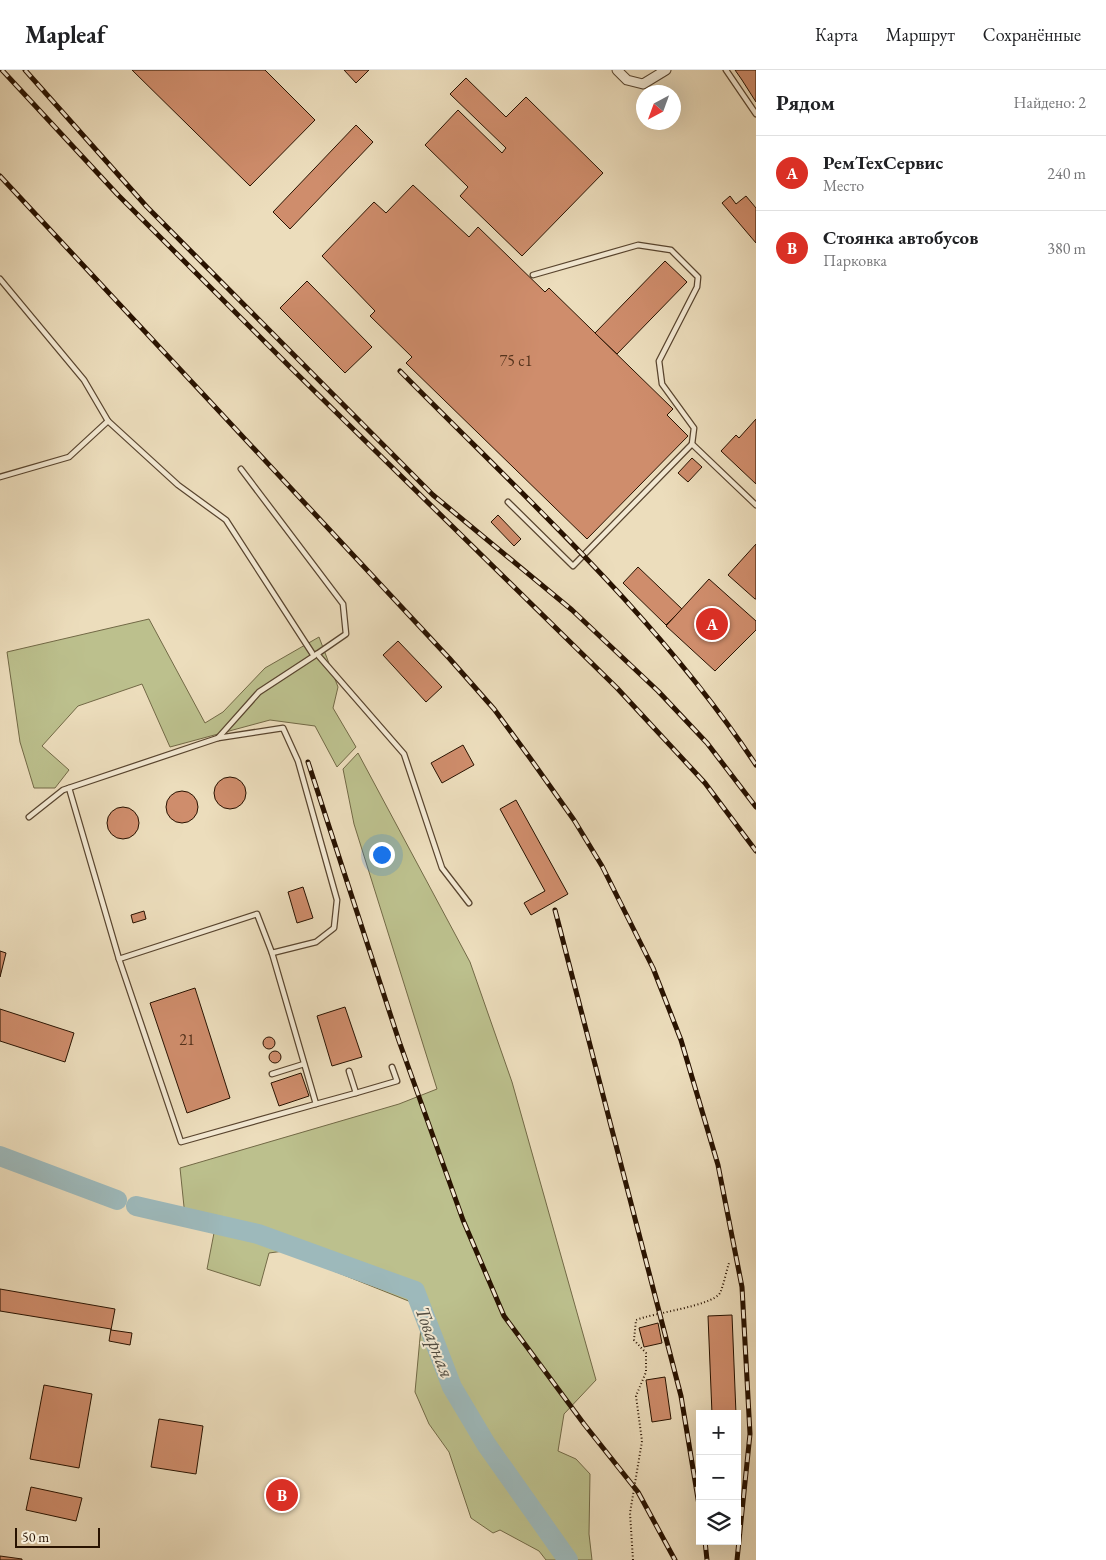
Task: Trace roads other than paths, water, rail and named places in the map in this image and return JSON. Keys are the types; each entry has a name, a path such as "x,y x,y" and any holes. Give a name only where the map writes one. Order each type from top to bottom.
{"street":[{"path":"617,70 627,80 643,84 666,70"}],"lane":[{"path":"726,70 756,114"},
{"path":"508,502 573,566 692,444 694,428 662,384 658,361 697,287 698,277 671,250 638,245 532,275"},
{"path":"0,279 84,380 108,421 178,485 226,520 316,655 404,754 442,868 469,903"},
{"path":"0,477 69,458 108,421"},
{"path":"692,444 756,505"},
{"path":"218,738 259,692 346,634 343,604 241,469"},
{"path":"29,817 63,790 218,738 283,728 298,761 337,900 334,928 316,942 272,953"},
{"path":"69,788 119,959 181,1142 397,1081 392,1067"},
{"path":"119,959 258,914 272,953 316,1104"},
{"path":"272,1074 304,1064"},
{"path":"349,1071 356,1093"}],"waterway":[{"name":"Товарная","path":"0,1156 117,1200"},
{"name":"Товарная","path":"136,1206 258,1234 415,1291 452,1387 486,1444 568,1560"}],"railway":[{"path":"2,70 117,194 293,370 617,688 705,783 756,851"},
{"path":"25,70 147,207 433,495 572,610 658,691 707,743 756,807"},
{"path":"0,176 449,658 494,709 574,820 602,866 653,968 681,1040 718,1165 742,1287 750,1434 737,1560"},
{"path":"400,371 588,560 633,609 718,711 756,765"},
{"path":"308,762 399,1041 463,1220 504,1316 584,1424 638,1492 675,1560"},
{"path":"555,910 681,1396 698,1500"},
{"path":"705,1545 707,1560"}],"place":[{"name":"РемТехСервис","path":"712,624"},
{"name":"Стоянка автобусов","path":"282,1495"}]}
